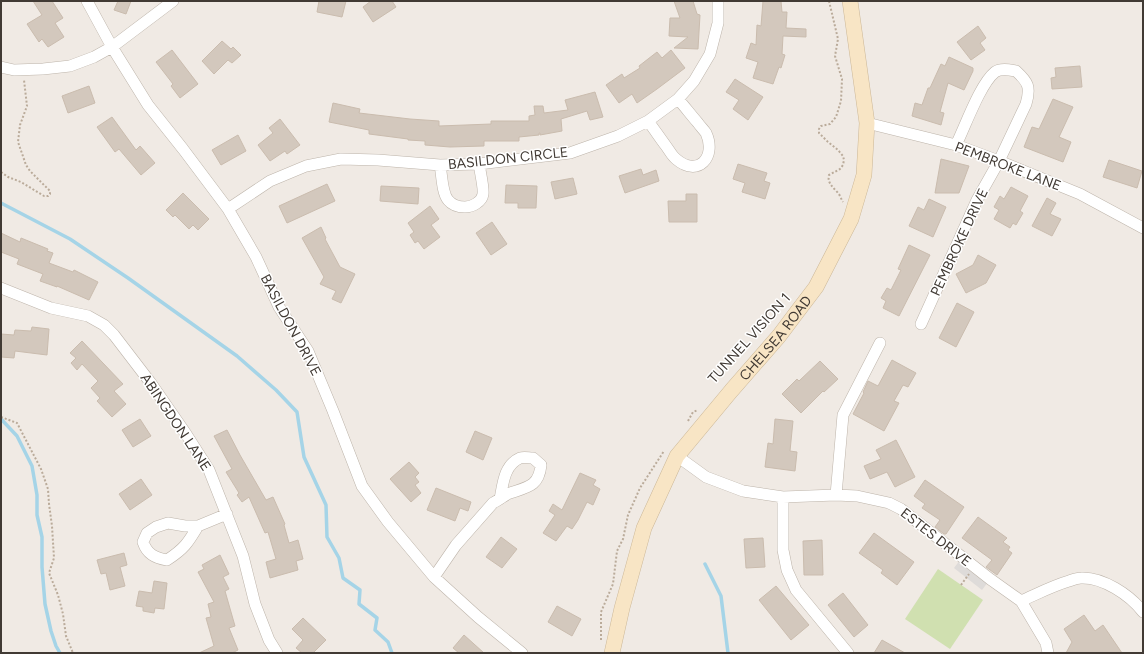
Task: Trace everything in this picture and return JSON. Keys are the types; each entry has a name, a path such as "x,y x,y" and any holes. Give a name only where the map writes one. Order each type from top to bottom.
{"street":[{"name":"BASILDON DRIVE","path":"87,1 112,47 148,105 228,209 256,257 279,308 308,351 362,486 388,522 434,577 478,617 522,653"},
{"path":"1,67 14,70 43,69 70,66 94,57 112,47 173,1"},
{"name":"BASILDON CIRCLE","path":"228,209 270,181 306,166 341,160 378,160 440,165 479,164 570,153 618,136 648,121 678,99 694,81 710,54 718,23 718,1"},
{"name":"CHELSEA ROAD","path":"612,653 622,608 644,528 672,451 731,391 779,336 816,287 852,219 864,175 867,123 850,1"},
{"name":"PEMBROKE DRIVE","path":"922,324 977,200 999,161 1026,104 1029,95 1028,84 1016,71 1006,69 996,71 983,86 956,145"},
{"path":"648,121 675,158 690,166 698,166 703,163 707,158 709,151 706,133 678,99"},
{"name":"PEMBROKE LANE","path":"867,123 956,145 999,161 1080,194 1143,228"},
{"path":"440,165 445,194 449,202 455,206 465,207 474,205 480,201 483,195 479,164"},
{"name":"ABINGDON LANE","path":"1,288 51,308 88,316 104,325 114,335 150,382 209,470 244,556 255,604 268,640 277,653"},
{"path":"836,495 843,415 880,343"},
{"name":"ESTES DRIVE","path":"672,451 706,477 743,491 783,498 836,495 857,496 889,503 901,509 990,579 1021,601 1046,643 1048,653"},
{"path":"783,498 783,550 787,570 796,590 848,653"},
{"path":"434,577 456,545 493,503 500,499"},
{"path":"198,526 188,543 178,553 167,560 150,554 145,548 143,542 147,533 156,527 168,523 185,526 198,526 227,514"},
{"path":"1021,601 1052,586 1080,578 1101,581 1121,591 1138,605 1143,612"}],"path":[{"path":"829,1 838,39 835,56 842,79 842,101 836,117 830,124 821,126 819,133 844,156 843,165 840,169 829,175 828,179 843,202 843,207"},
{"path":"1,172 8,177 22,182 44,196 48,196 50,194 49,189 42,184 26,165 18,142 20,125 27,106 26,88 23,77"},
{"path":"686,424 694,412 700,410"},
{"path":"1,417 17,423 41,468 48,489 54,558 49,573 58,595 63,614 66,636 73,653"},
{"path":"601,642 600,612 613,584 617,551 623,539 628,515 640,488 672,451"},
{"path":"961,585 966,578"}],"green space":[{"path":"938,569 983,600 950,649 905,619"}],"shaded area":[{"path":"960,560 988,582 982,590 954,568"}],"building":[{"path":"33,1 52,1 63,18 55,23 64,37 48,47 42,39 39,42 27,24 42,15"},
{"path":"118,1 131,1 126,14 114,10"},
{"path":"319,1 346,1 342,17 317,12"},
{"path":"371,1 392,1 396,7 373,22 363,7"},
{"path":"674,1 693,1 697,14 700,15 698,49 674,48 688,37 669,36 670,18 680,18"},
{"path":"763,1 781,1 782,12 787,12 786,28 806,29 806,37 783,36 782,54 785,55 781,68 779,67 773,84 753,78 758,62 746,58 751,43 756,45 757,25 761,26"},
{"path":"978,26 986,38 980,43 985,50 971,60 957,42"},
{"path":"222,41 231,49 233,47 241,55 232,63 228,60 214,74 202,61"},
{"path":"172,50 198,84 180,98 171,86 173,84 156,62"},
{"path":"671,50 685,68 637,103 632,94 619,103 606,85 622,74 624,78 640,68 639,66 657,52 662,58"},
{"path":"949,57 973,68 964,90 948,83 940,112 944,113 941,125 912,116 915,103 922,105 928,88 930,88 941,64 945,66"},
{"path":"1080,66 1082,87 1052,89 1051,78 1056,77 1055,68"},
{"path":"735,79 763,97 748,120 733,109 739,100 726,92"},
{"path":"89,86 95,103 68,113 62,96"},
{"path":"595,92 603,117 590,120 587,111 561,119 562,131 519,137 519,141 484,141 484,146 450,147 425,145 425,141 369,134 369,130 329,122 333,103 360,109 359,113 439,121 439,126 491,124 491,121 529,121 529,116 535,115 534,106 543,106 544,113 568,110 565,100"},
{"path":"1053,99 1073,107 1059,137 1071,142 1063,162 1024,147 1032,127 1039,129"},
{"path":"112,117 136,150 140,146 155,163 141,175 119,149 115,152 97,127"},
{"path":"280,119 300,145 287,154 285,151 270,161 258,145 273,133 269,128"},
{"path":"238,135 246,151 221,165 212,150"},
{"path":"941,159 969,166 959,193 935,193"},
{"path":"1109,160 1142,171 1137,188 1103,177"},
{"path":"738,164 767,173 764,181 770,183 765,199 742,192 745,183 733,179"},
{"path":"641,169 643,175 656,170 659,181 625,193 619,176"},
{"path":"573,178 577,194 555,199 551,182"},
{"path":"327,184 335,201 287,223 279,206"},
{"path":"506,185 537,186 536,208 518,208 518,203 505,203"},
{"path":"381,186 419,188 418,204 380,201"},
{"path":"1011,187 1028,196 1020,211 1023,213 1016,225 1013,223 1010,228 994,219 999,210 994,207 1000,196 1004,199"},
{"path":"183,193 209,219 198,230 193,225 189,229 175,215 173,217 166,210"},
{"path":"686,194 697,194 697,222 669,222 668,201 686,201"},
{"path":"1047,198 1056,203 1050,214 1061,219 1052,236 1032,226"},
{"path":"929,199 946,207 933,237 909,226 918,207 924,210"},
{"path":"430,206 439,219 431,225 440,237 424,249 418,241 415,243 410,235 414,232 408,223"},
{"path":"492,222 507,244 491,255 476,233"},
{"path":"321,227 326,238 325,239 340,267 355,274 341,303 332,299 336,291 320,284 324,277 302,238"},
{"path":"1,233 20,242 21,238 48,249 47,251 53,253 49,263 73,272 74,270 98,282 89,300 57,286 40,281 43,274 17,264 19,259 1,252"},
{"path":"909,245 930,255 899,316 883,308 886,301 881,298 887,288 891,290 901,270 898,269"},
{"path":"978,255 996,265 986,283 966,293 956,274 973,265"},
{"path":"957,303 974,312 956,347 939,338"},
{"path":"32,327 49,329 47,355 15,351 14,358 1,357 1,334 14,335 15,330 31,331"},
{"path":"82,341 123,384 114,391 126,404 112,417 97,401 100,398 91,388 98,381 82,364 77,370 71,363 76,358 70,353"},
{"path":"892,360 916,373 908,387 903,385 894,401 899,403 884,431 853,414 864,393 863,392 868,381 878,386"},
{"path":"820,361 838,379 824,392 823,391 801,413 782,394 797,379 799,381"},
{"path":"140,419 151,436 133,447 122,430"},
{"path":"775,419 793,421 790,451 797,452 795,471 765,467 768,443 773,444"},
{"path":"227,430 266,500 273,497 285,524 289,543 298,540 303,559 296,561 298,570 270,578 266,562 276,559 268,532 265,533 249,497 242,502 237,495 239,493 226,472 232,469 214,436"},
{"path":"475,431 492,438 483,460 466,452"},
{"path":"896,440 915,477 895,487 887,472 870,479 864,466 881,459 876,450"},
{"path":"409,462 419,473 415,477 419,482 415,485 421,493 411,502 390,479"},
{"path":"580,473 596,480 593,485 600,489 593,505 587,502 572,529 567,526 556,541 543,533 555,515 549,511 553,504 562,510"},
{"path":"141,479 152,495 130,510 119,494"},
{"path":"925,480 964,507 946,534 935,527 940,520 922,508 925,504 914,496"},
{"path":"436,488 471,502 468,511 460,508 455,521 427,510"},
{"path":"978,517 1007,538 1003,542 1010,547 1008,550 1012,553 997,575 986,567 992,560 962,538"},
{"path":"874,533 914,562 897,585 881,573 883,570 859,553"},
{"path":"501,537 517,549 502,568 486,557"},
{"path":"763,538 765,567 746,568 744,539"},
{"path":"822,540 823,575 804,575 803,541"},
{"path":"124,553 127,565 120,567 125,586 110,590 106,573 101,574 97,560"},
{"path":"220,555 229,574 223,577 229,589 225,591 235,626 229,628 238,650 232,653 199,653 214,646 206,618 211,617 208,604 214,602 198,572 204,569 202,565"},
{"path":"154,581 167,583 164,609 155,608 154,613 143,611 143,607 136,606 139,591 152,593"},
{"path":"776,586 809,625 791,640 759,600"},
{"path":"843,593 868,625 854,637 828,605"},
{"path":"557,606 581,619 572,636 548,622"},
{"path":"1084,615 1095,631 1103,625 1122,653 1066,653 1072,642 1064,629"},
{"path":"303,618 326,640 313,653 302,653 296,648 303,640 292,629"},
{"path":"464,635 484,653 459,653 453,648"},
{"path":"882,640 905,653 874,653"}],"waterway":[{"path":"1,203 70,239 128,278 237,356 276,390 297,412 304,457 326,505 327,537 339,558 343,578 360,590 359,604 377,618 375,630 388,642 392,653"},
{"path":"1,419 17,436 32,466 37,495 37,515 42,537 42,567 45,604 51,631 60,653"},
{"path":"705,564 721,596 728,653"}]}
